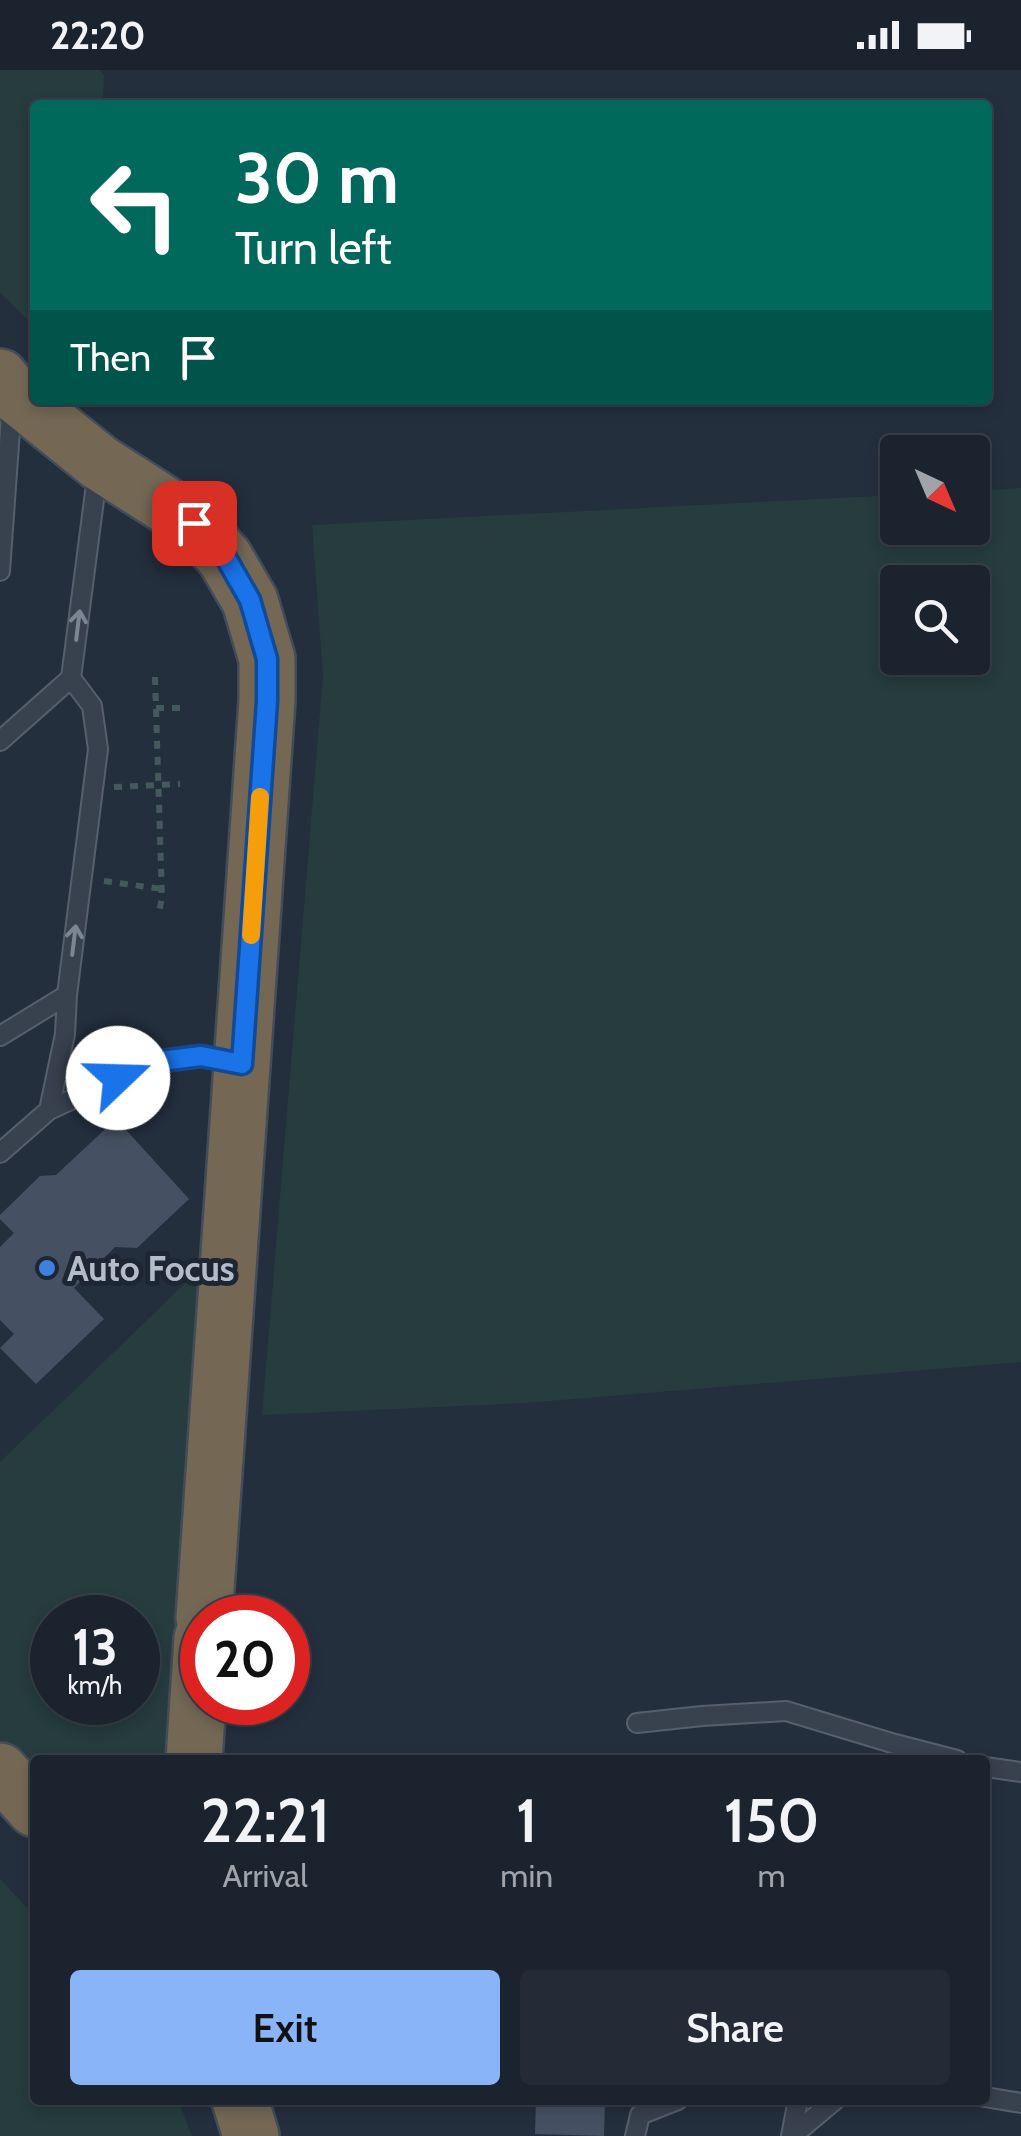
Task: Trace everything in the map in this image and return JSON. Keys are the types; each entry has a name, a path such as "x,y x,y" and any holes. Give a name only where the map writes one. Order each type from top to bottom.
{"highway":[{"path":"6,408 194,523 226,558 250,600 267,659 206,1595"},
{"path":"194,1755 196,1725"},
{"path":"0,1772 30,1804"},
{"path":"242,2105 251,2136"}],"lane":[{"path":"0,571 6,408"},
{"path":"0,740 71,678 100,463"},
{"path":"48,1110 65,1034 98,749 92,706 71,678"},
{"path":"0,1036 67,995"},
{"path":"0,1154 48,1110 153,1062 201,1056 242,1064"},
{"path":"637,1723 786,1711 938,1755"},
{"path":"990,1768 1021,1772"},
{"path":"990,2098 1021,2103"},
{"path":"635,2136 640,2115 665,2105"},
{"path":"791,2136 797,2105"},
{"path":"791,2136 829,2105"}],"path":[{"path":"155,677 162,889 158,916"},
{"path":"156,708 180,708"},
{"path":"93,788 180,784"},
{"path":"82,878 162,889"}],"green space":[{"path":"0,70 100,70 104,75 103,100 30,100 30,321 0,293"},
{"path":"1021,488 1021,1362 525,1403 262,1415 323,676 312,525 880,496 880,545 990,545 990,490"},
{"path":"201,1268 166,1755 30,1755 30,1779 0,1744 0,1462"},
{"path":"0,1879 30,1911 30,2105 180,2105 192,2136 0,2136"}],"building":[{"name":"Auto Focus","path":"116,1119 189,1199 137,1248 115,1247 74,1288 104,1319 36,1384 0,1348 14,1334 0,1320 0,1247 14,1233 0,1215 40,1176 56,1175"},
{"path":"536,2105 605,2105 604,2136 535,2134"}],"slow traffic":[{"path":"251,935 260,797"}],"place":[{"name":"Auto Focus","path":"47,1268"}],"route":[{"path":"118,1078 153,1062 201,1056 242,1064 267,659 250,600 226,558 194,523"}]}
